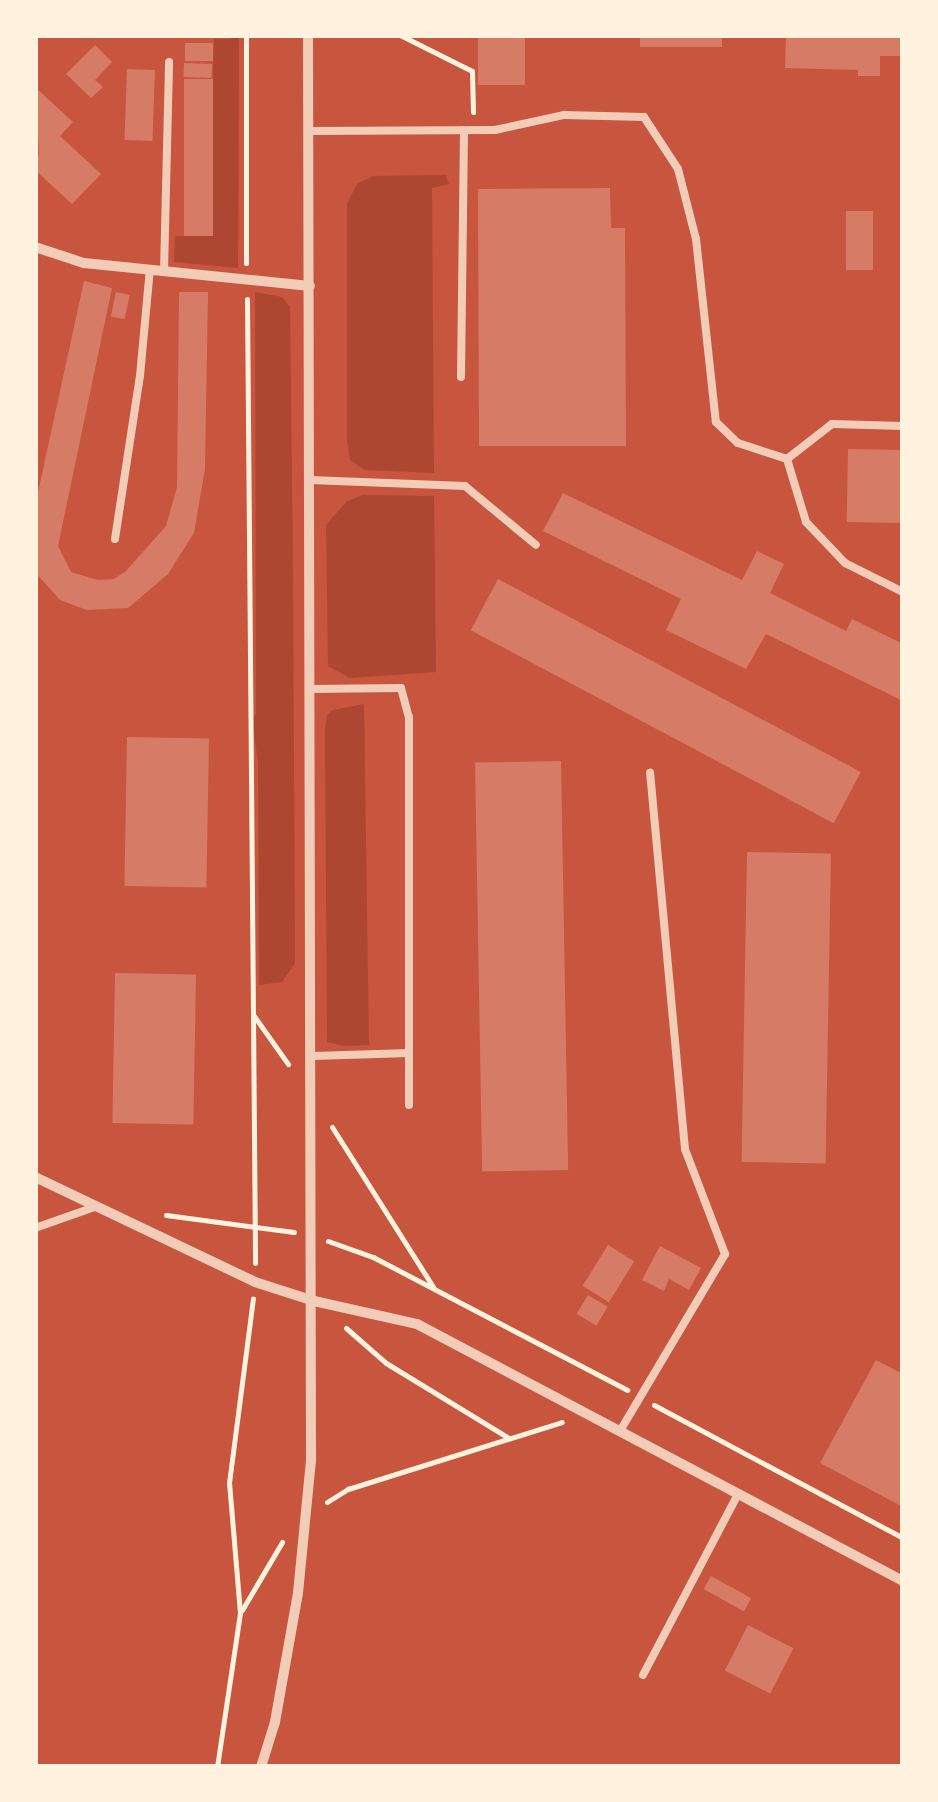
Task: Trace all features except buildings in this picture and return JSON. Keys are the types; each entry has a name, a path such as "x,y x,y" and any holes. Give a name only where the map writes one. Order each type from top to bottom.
{"street":[{"path":"261,1767 274,1722 309,1513 314,1100 308,35"},
{"path":"35,247 84,263 310,286"},
{"path":"35,1177 255,1282 314,1301 417,1324 903,1581"}],"lane":[{"path":"164,271 169,62"},
{"path":"309,131 495,130 564,115 644,117 678,170 696,239 716,422 738,443 788,459"},
{"path":"461,377 468,130"},
{"path":"114,539 140,376 150,269"},
{"path":"788,459 832,424 903,426"},
{"path":"788,459 806,522 845,563 903,592"},
{"path":"310,480 464,486 536,545"},
{"path":"310,689 402,688 406,702 409,1105"},
{"path":"620,1431 725,1254 686,1149 650,773"},
{"path":"313,1056 409,1053"},
{"path":"35,1228 95,1207"},
{"path":"643,1676 738,1494"}],"path":[{"path":"217,1767 240,1612 230,1482 255,1282 246,35"},
{"path":"400,35 472,70 468,130"},
{"path":"252,1014 314,1100 434,1288"},
{"path":"118,1219 148,1213 314,1235 434,1288 903,1538"},
{"path":"343,1326 386,1363 509,1438"},
{"path":"240,1612 289,1532 309,1513 348,1489 587,1414"}],"shaded area":[{"path":"231,35 239,35 238,268 174,262 175,236 209,236 214,39 230,39"},
{"path":"446,175 449,184 432,188 434,473 365,470 350,460 347,440 347,204 357,184 373,176"},
{"path":"255,292 282,297 290,307 293,570 295,963 282,982 259,985 258,763 252,719 256,714"},
{"path":"363,495 434,496 436,672 350,678 328,666 326,525 347,501"},
{"path":"364,704 369,1045 343,1046 327,1042 325,729 327,715 333,710"}]}
